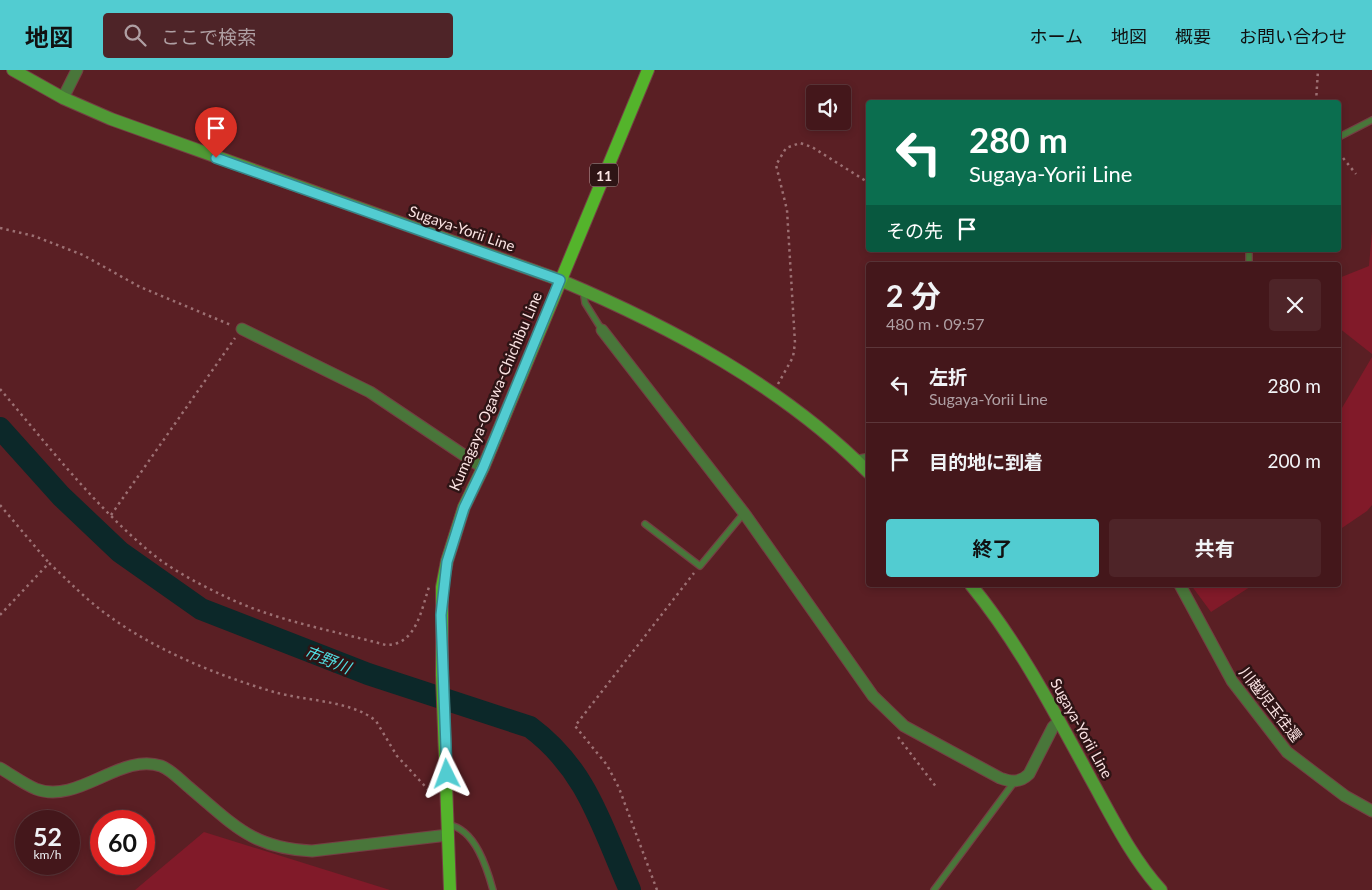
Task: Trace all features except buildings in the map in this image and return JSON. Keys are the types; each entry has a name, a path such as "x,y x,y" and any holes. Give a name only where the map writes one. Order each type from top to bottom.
{"main road":[{"name":"Sugaya-Yorii Line","path":"13,70 63,98 111,119 584,290 688,340 773,394 863,460"},
{"name":"Kumagaya-Ogawa-Chichibu Line","path":"450,890 442,675 442,587 447,562 464,508 483,468 648,70"},
{"name":"Sugaya-Yorii Line","path":"973,587 1015,643 1126,842 1148,875 1161,890"}],"street":[{"path":"63,98 78,70"},
{"path":"602,330 744,513 873,696 893,718 904,726 1000,778 1015,782 1024,779 1029,774 1053,727 1059,721"},
{"path":"239,333 370,392 483,468"},
{"name":"川越児玉往還","path":"1181,587 1232,681 1287,752 1345,796 1372,811"},
{"path":"0,768 36,789 46,791 72,789 140,764 161,766 243,832 264,844 293,850 312,851 448,830"}],"lane":[{"path":"1341,135 1372,120"},
{"path":"584,290 585,303 602,330"},
{"path":"644,524 700,566 744,513"},
{"path":"934,890 1015,782"},
{"path":"448,830 460,828 469,838 481,858 493,890"}],"path":[{"path":"1316,100 1318,70"},
{"path":"773,394 793,357 795,343 787,210 776,166 786,148 800,144 812,147 866,181"},
{"path":"1341,155 1356,174"},
{"path":"0,228 34,236 84,255 140,287 239,333 111,515"},
{"path":"0,389 111,515 143,547 172,568 221,595 278,616 386,644 398,645 408,638 418,622 431,582"},
{"path":"0,504 49,563 91,602 150,641 180,656 275,692 348,708 370,716 376,721 397,756 448,809"},
{"path":"0,615 49,563"},
{"path":"657,890 619,788 607,765 574,726 700,566"},
{"path":"896,734 937,788"}],"shaded area":[{"path":"1372,231 1372,354 1341,330 1341,277 1369,266"},
{"path":"1372,357 1372,505 1367,511 1341,529 1341,410"},
{"path":"1192,587 1250,587 1211,612"},
{"path":"204,832 390,890 135,890"}],"waterway":[{"name":"市野川","path":"0,428 61,496 120,552 201,609 368,674 530,727 550,744 580,781 591,801 630,890"}],"route":[{"path":"216,158 560,280 483,468 464,508 447,562 442,587 441,615 447,774"}]}
